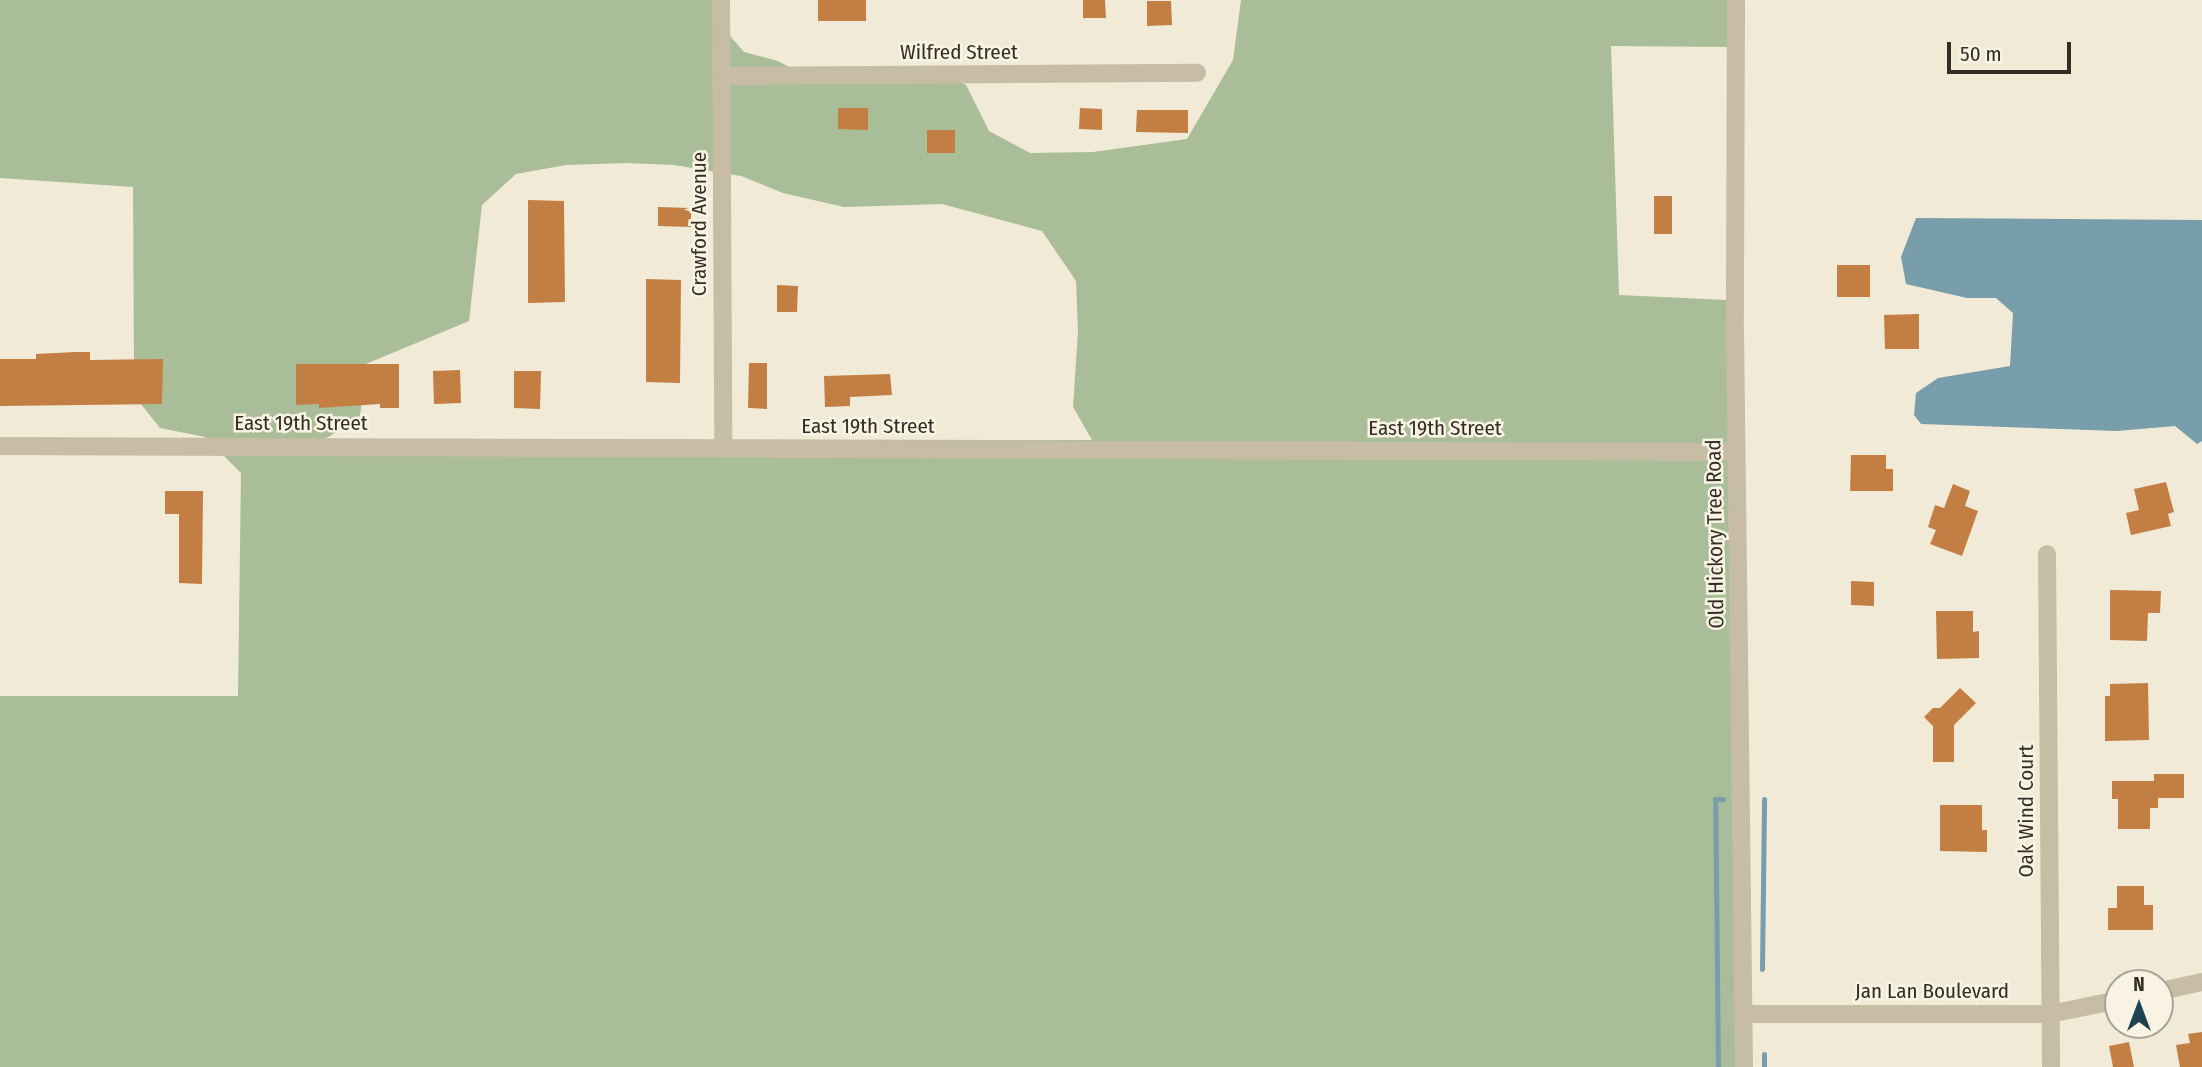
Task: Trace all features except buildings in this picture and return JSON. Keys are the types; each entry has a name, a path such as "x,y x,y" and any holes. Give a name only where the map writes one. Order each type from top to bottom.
{"street":[{"name":"Crawford Avenue","path":"721,0 723,448"},
{"name":"Old Hickory Tree Road","path":"1736,0 1737,452 1744,1067"},
{"name":"Wilfred Street","path":"721,76 1197,73"},
{"name":"East 19th Street","path":"0,446 1737,452"},
{"name":"Oak Wind Court","path":"2047,554 2051,1067"},
{"path":"2174,988 2202,982"},
{"name":"Jan Lan Boulevard","path":"1745,1014 2050,1014 2104,1003"}],"green space":[{"path":"0,0 715,0 724,29 744,52 778,61 802,74 928,68 966,85 989,131 1030,153 1093,152 1187,139 1233,60 1241,0 1728,0 1728,47 1611,46 1619,295 1727,300 1736,1067 0,1067 0,696 238,696 241,473 205,437 160,428 140,403 134,367 133,187 0,178","holes":["566,165 674,165 741,176 783,193 844,207 942,204 1042,231 1076,281 1078,331 1073,407 1092,440 325,439 360,417 366,364 469,321 482,205 516,174"]}],"water":[{"path":"1916,218 2202,220 2202,441 2197,444 2175,426 2117,431 1921,424 1914,415 1916,393 1938,378 2010,366 2013,313 1996,298 1967,298 1906,284 1901,257"}],"waterway":[{"path":"1718,1067 1715,799 1723,799"},
{"path":"1762,969 1764,799"},
{"path":"1764,1054 1764,1067"}]}
